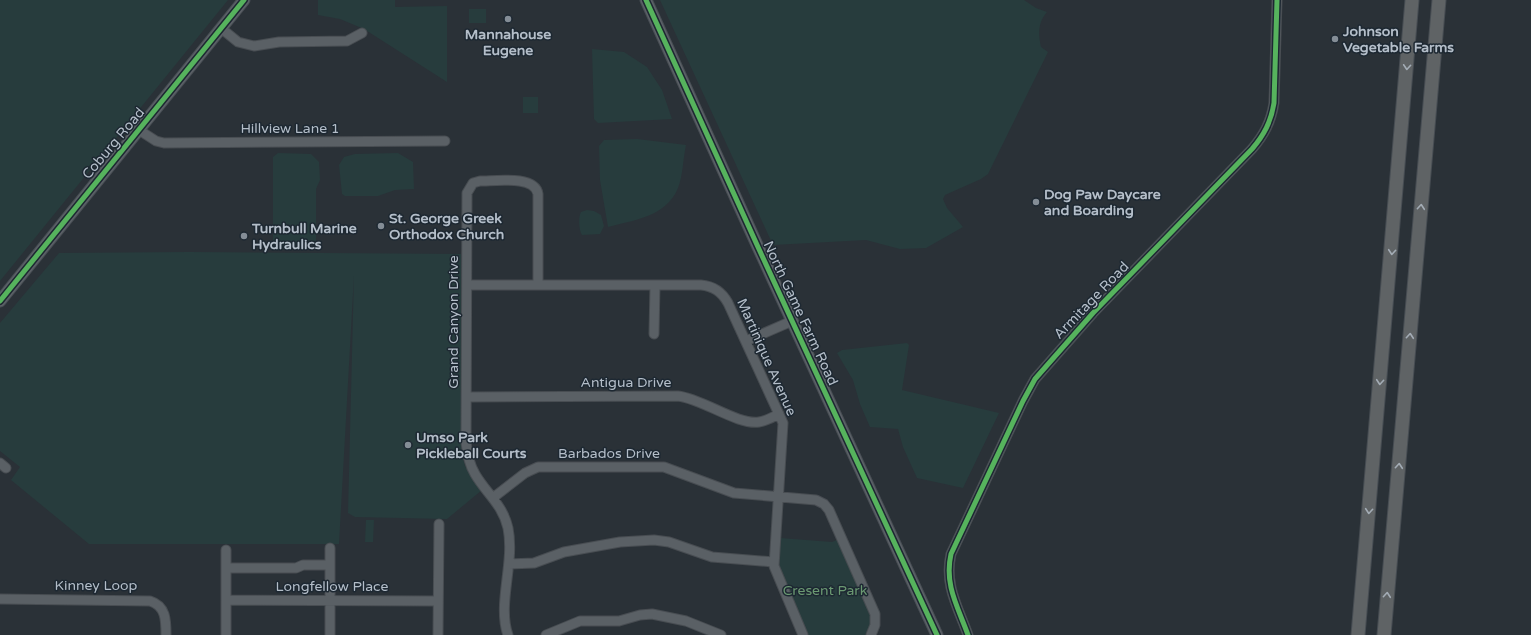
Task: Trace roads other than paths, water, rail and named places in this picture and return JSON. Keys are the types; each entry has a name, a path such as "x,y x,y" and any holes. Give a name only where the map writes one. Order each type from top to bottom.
{"highway":[{"path":"1358,635 1412,0"},
{"path":"1384,634 1439,0"}],"main road":[{"name":"Coburg Road","path":"0,301 244,0"},
{"name":"North Game Farm Road","path":"646,0 937,635"}],"street":[{"name":"Armitage Road","path":"968,635 950,591 948,574 949,561 956,540 1012,422 1035,379 1093,313 1156,251 1252,149 1264,134 1270,123 1274,103 1278,0"},
{"path":"222,29 238,42 254,46 279,42 347,40 362,33"},
{"name":"Hillview Lane 1","path":"139,130 156,141 164,143 445,141"},
{"name":"Grand Canyon Drive","path":"508,635 505,615 510,539 505,516 494,498 476,475 468,455 466,397 467,194 470,186 480,181 527,181 536,187 538,194 538,284"},
{"name":"Martinique Avenue","path":"467,285 655,285 705,286 717,290 728,303 779,414 783,433 774,562 775,572 803,635"},
{"path":"654,334 655,285"},
{"path":"746,341 792,321"},
{"name":"Antigua Drive","path":"466,397 678,396 690,399 749,422 760,422 779,414"},
{"name":"Barbados Drive","path":"494,498 525,473 534,469 576,467 664,467 734,493 820,502 828,508 875,614 874,630"},
{"path":"438,635 439,524"},
{"path":"509,564 534,563 564,552 620,542 654,540 669,542 712,557 774,562"},
{"path":"330,548 330,635"},
{"path":"226,550 226,635"},
{"path":"226,568 296,568 303,565 330,565"},
{"name":"Kinney Loop","path":"0,599 150,600 160,606 164,612 166,635"},
{"name":"Longfellow Place","path":"226,600 438,601"},
{"path":"546,635 580,621 619,621 640,615 652,614 686,621 707,632 721,635"}],"place":[{"name":"Mannahouse Eugene","path":"508,19"},
{"name":"Johnson Vegetable Farms","path":"1335,39"},
{"name":"Dog Paw Daycare and Boarding","path":"1036,202"},
{"name":"St. George Greek Orthodox Church","path":"381,226"},
{"name":"Turnbull Marine Hydraulics","path":"244,236"},
{"name":"Umso Park Pickleball Courts","path":"408,445"}],"park label":[{"name":"Cresent Park","path":"825,590"}]}
